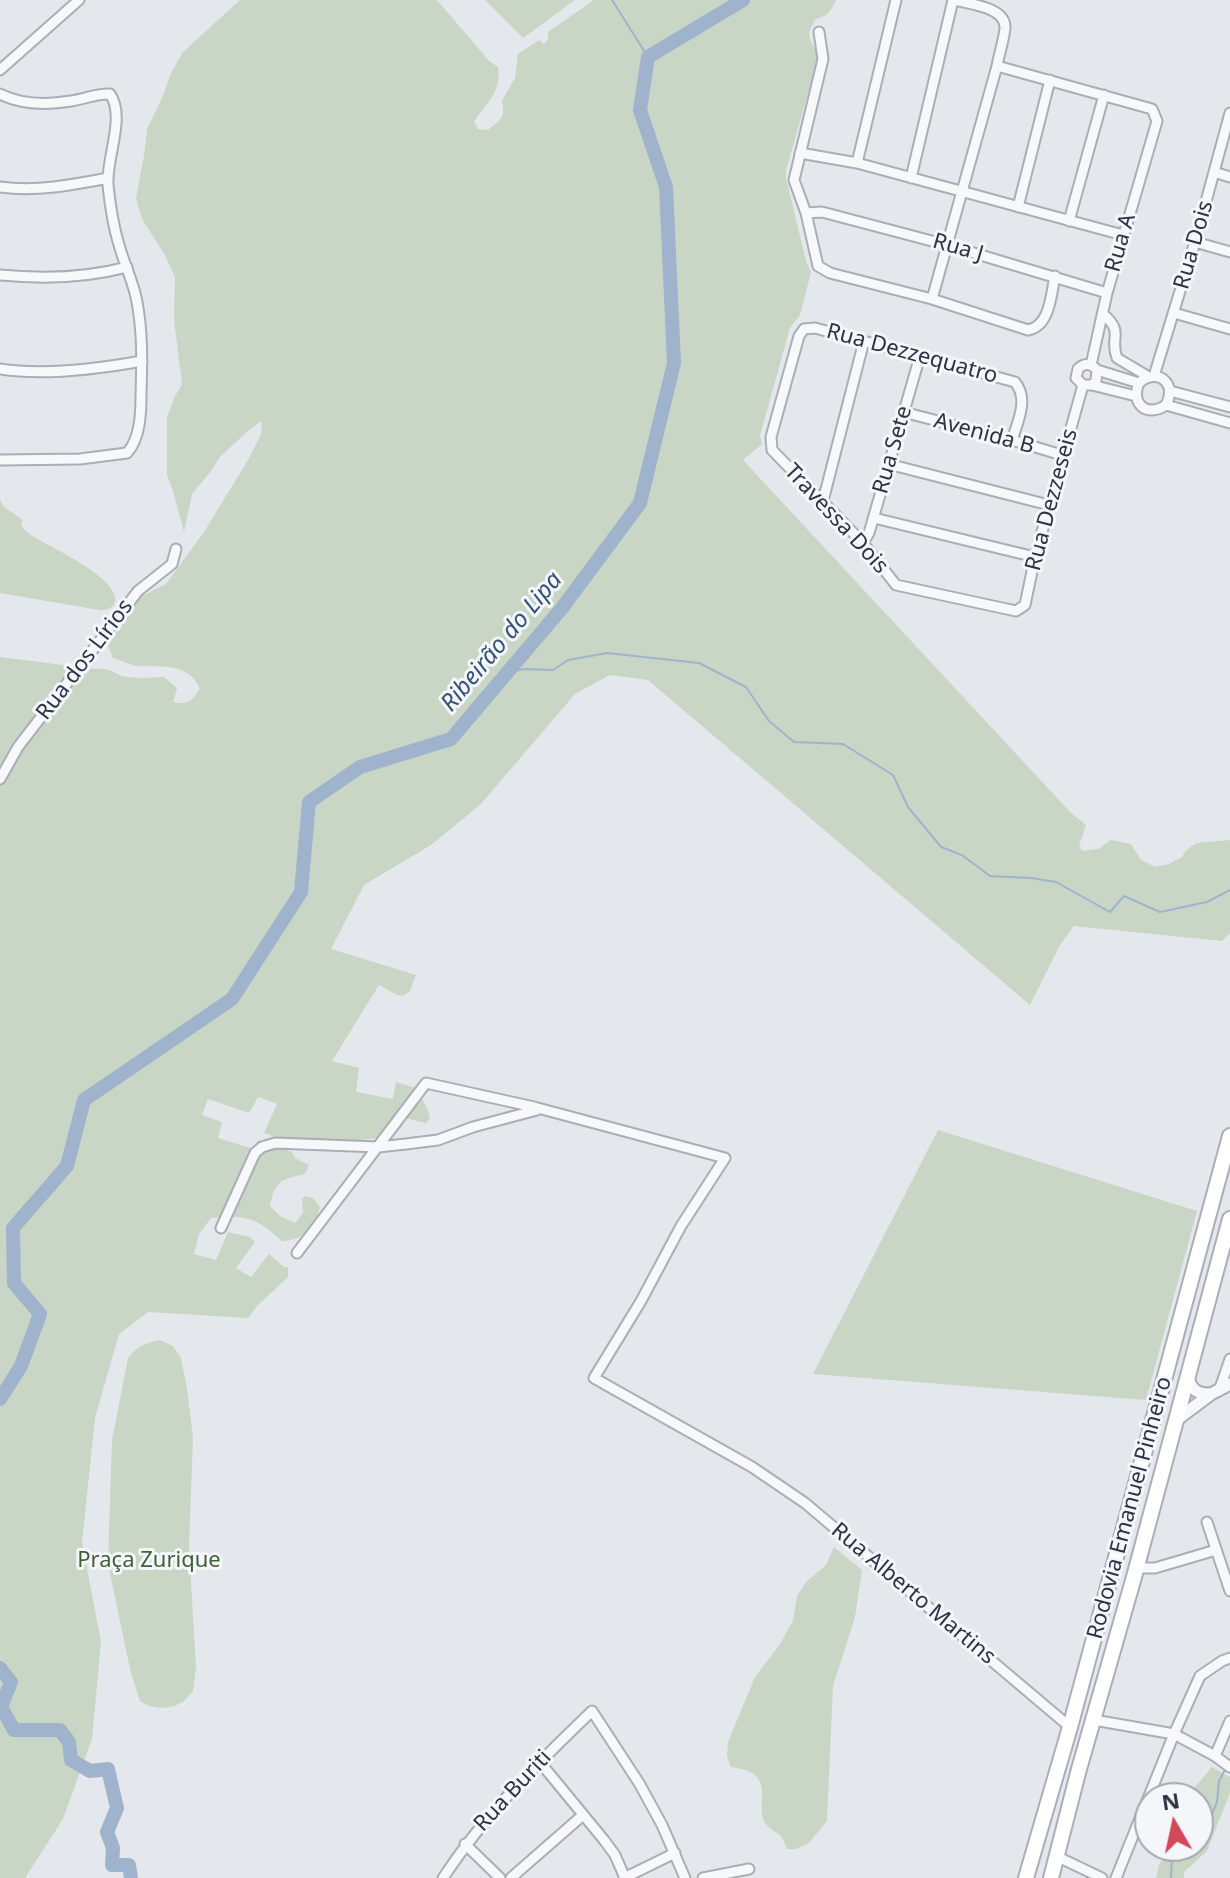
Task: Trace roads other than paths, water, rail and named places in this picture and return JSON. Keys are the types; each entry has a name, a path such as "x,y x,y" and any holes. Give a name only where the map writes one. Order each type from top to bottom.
{"main road":[{"name":"Rodovia Emanuel Pinheiro","path":"1026,1878 1230,1136"},
{"name":"Rodovia Emanuel Pinheiro","path":"1051,1878 1230,1219"}],"street":[{"path":"0,70 79,0"},
{"path":"857,163 896,0"},
{"path":"911,178 954,0 996,12 1004,19 1005,27 997,66 932,299"},
{"path":"819,32 823,59 794,180 806,213 818,266 830,273 932,299 1028,330 1036,329 1044,321 1055,276"},
{"path":"997,66 1104,95 1069,221"},
{"path":"1018,207 1050,80"},
{"path":"0,94 31,104 71,101 102,94 110,94 115,101 117,114 108,178 111,214 136,296 142,361 141,413 134,446 127,453 80,459 0,460"},
{"name":"Rua A","path":"1094,368 1107,293 1157,121 1152,109 1104,95"},
{"name":"Rua Dois","path":"1152,376 1174,313 1230,113"},
{"path":"800,153 857,163 1123,235"},
{"path":"1214,172 1230,177"},
{"path":"0,187 56,188 108,178"},
{"name":"Rua J","path":"806,213 822,212 947,245 1107,293"},
{"path":"1195,242 1230,252"},
{"path":"0,275 29,278 63,276 105,273 127,267"},
{"path":"1174,313 1230,329"},
{"path":"1103,314 1115,327 1114,353 1117,358 1165,381 1170,398 1166,405 1152,411 1139,403 1136,389 1139,383 1152,376"},
{"name":"Rua Dezzequatro","path":"799,336 804,329 815,328 1015,382 1022,390 1022,406 1012,440"},
{"name":"Travessa Dois","path":"799,336 771,437 772,450 863,543 896,585 1016,611"},
{"path":"823,501 864,341"},
{"name":"Rua Sete","path":"863,543 874,518 920,356"},
{"path":"0,369 16,372 81,369 142,361"},
{"path":"1136,396 1087,385 1076,378 1076,373 1082,365 1139,383"},
{"path":"1087,385 1096,381 1098,376 1094,368"},
{"name":"Rua Dezzeseis","path":"1016,611 1025,605 1049,505 1087,385"},
{"path":"1170,391 1230,407"},
{"path":"1166,405 1230,423"},
{"name":"Avenida B","path":"903,412 1065,456"},
{"path":"888,464 1049,505"},
{"path":"874,518 1035,557"},
{"name":"Rua dos Lírios","path":"0,779 18,747 138,591 172,564 176,549"},
{"path":"297,1253 426,1083 543,1110"},
{"path":"221,1228 255,1153 262,1147 275,1143 378,1147 438,1140 528,1111 543,1110"},
{"name":"Rua Alberto Martins","path":"543,1110 725,1158 681,1226 641,1301 594,1378 752,1467 805,1503 1070,1727"},
{"path":"1215,1392 1230,1359"},
{"path":"1188,1377 1190,1387 1195,1392 1215,1392"},
{"path":"1175,1421 1230,1384"},
{"path":"1207,1522 1230,1591"},
{"path":"1137,1568 1155,1568 1216,1550"},
{"path":"1116,1878 1200,1676 1230,1658"},
{"name":"Rua Buriti","path":"443,1878 465,1844 500,1803 592,1711 639,1783 675,1853"},
{"path":"1094,1720 1174,1734 1223,1762 1230,1721"},
{"path":"539,1761 615,1855 625,1878 675,1853 685,1878"},
{"path":"511,1878 583,1815"},
{"path":"465,1844 500,1878"},
{"path":"1056,1856 1102,1878"},
{"path":"703,1878 749,1869"}],"waterway":[{"path":"612,0 648,57"},
{"name":"Ribeirão do Lipa","path":"0,1399 21,1366 40,1314 14,1283 13,1228 67,1166 84,1100 232,999 301,892 309,802 360,767 451,739 562,608 640,503 674,363 666,187 640,110 648,57 743,0"},
{"path":"507,672 553,670 568,660 607,653 699,663 746,687 769,721 794,742 843,744 893,775 908,807 941,847 962,855 990,876 1056,882 1110,912 1124,896 1160,912 1207,902 1230,890"},
{"name":"Ribeirão do Lipa","path":"0,1668 11,1682 1,1707 14,1730 60,1730 69,1742 71,1760 90,1771 108,1769 117,1808 107,1832 113,1848 112,1865 129,1865 131,1878"},
{"path":"1214,1809 1219,1781 1226,1768"},
{"path":"1171,1878 1172,1862"}],"park label":[{"name":"Praça Zurique","path":"149,1561"}]}
